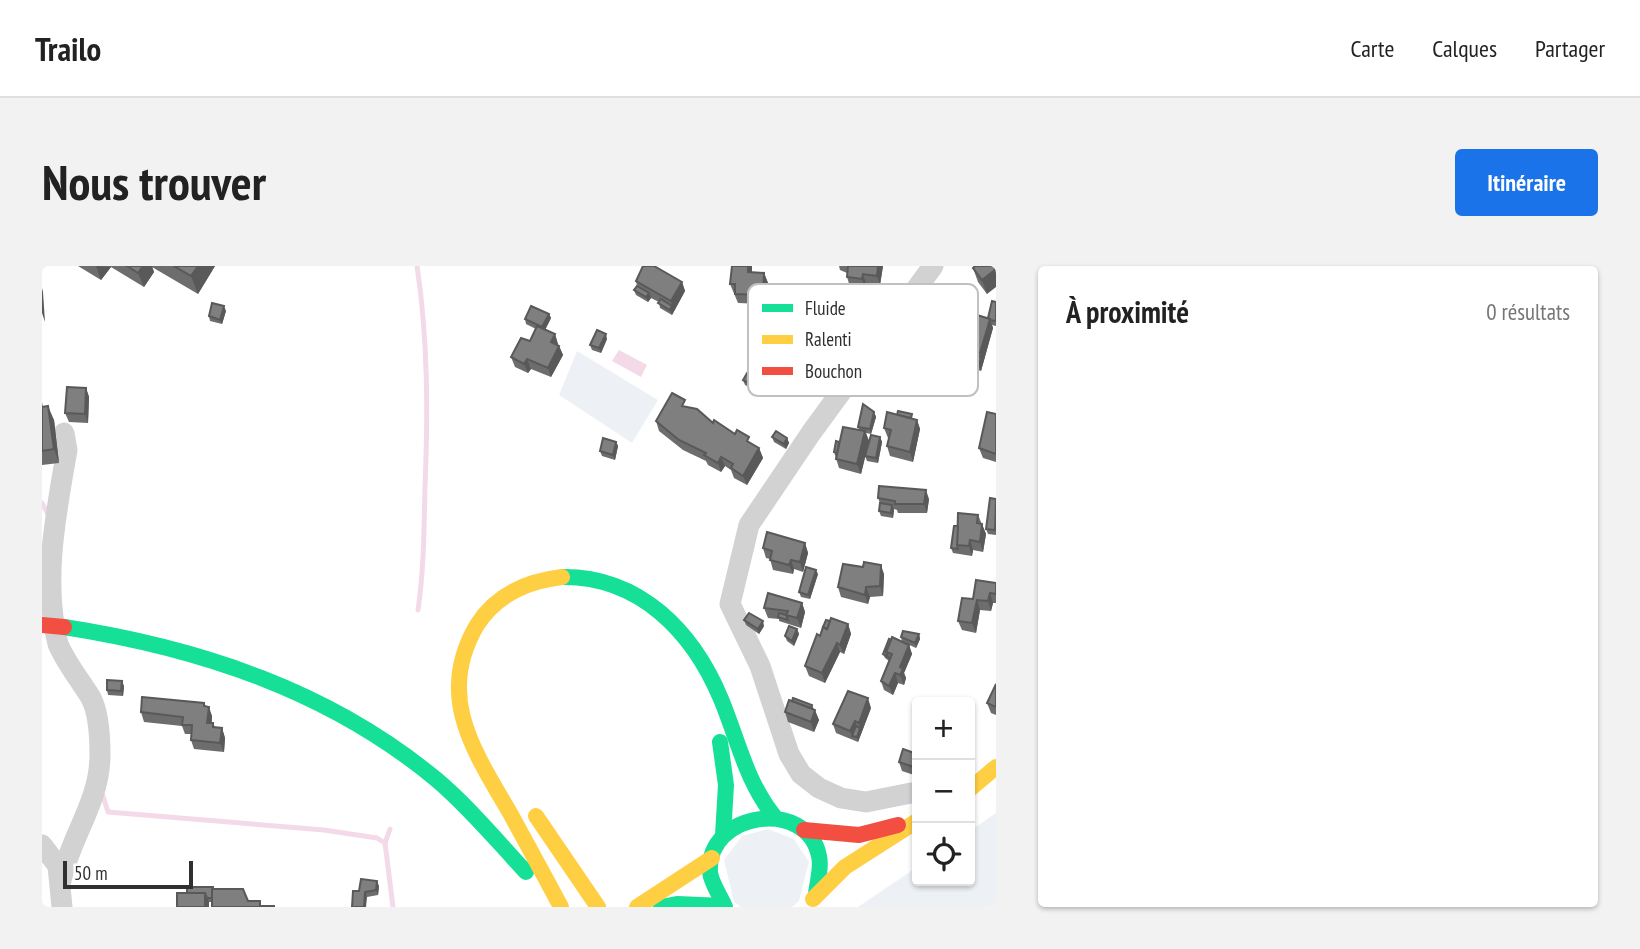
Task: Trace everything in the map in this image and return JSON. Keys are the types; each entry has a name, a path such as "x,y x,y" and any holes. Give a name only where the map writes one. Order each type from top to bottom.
{"main road":[{"path":"560,907 469,742 458,700 458,678 470,635 497,601 514,590 552,577 571,575 616,584 657,608 677,626 698,655 722,702 750,782 774,816"},
{"path":"494,751 477,713 474,680 477,660 496,624 511,610 548,595 580,592 601,595 634,610 653,623 684,659 697,680 723,753 726,785 723,835 712,858 711,875 715,891 724,907"},
{"path":"42,625 109,632 201,654 306,694 373,735 437,780 560,907"},
{"path":"975,785 996,768"},
{"path":"527,803 598,907"},
{"path":"723,835 746,819 774,816 790,820 804,830 815,844 821,860 821,877 812,901"},
{"path":"804,830 859,835 912,822"},
{"path":"812,901 845,867 914,823"},
{"path":"637,907 712,858"},
{"path":"661,907 677,904 724,907"}],"street":[{"path":"920,284 933,266"},
{"path":"838,396 749,525 730,604 760,666 789,754 801,774 819,788 841,798 866,802 911,793"},
{"path":"61,881 65,862 96,794 100,756 92,701 58,644 50,620 45,578 67,450 64,433"},
{"path":"42,845 58,866 62,907"}],"shaded area":[{"path":"619,350 647,365 641,377 612,361"},
{"path":"577,351 658,400 632,443 559,395"},
{"path":"996,813 996,907 858,907 912,870 912,886 975,886 975,828"},
{"path":"768,829 794,839 809,862 799,901 792,907 741,907 734,902 724,860 742,836"}],"building":[{"path":"127,266 143,266 138,273"},
{"path":"174,266 198,266 191,276"},
{"path":"643,266 654,266 682,282 671,301 636,281"},
{"path":"732,266 748,266 748,272 764,273 764,284 748,284 748,294 735,294 735,284 730,284"},
{"path":"848,266 878,266 877,276 863,274 862,279 847,277"},
{"path":"996,266 996,269 982,280 973,268"},
{"path":"637,286 649,293 646,297 634,290"},
{"path":"661,299 672,306 670,310 658,303"},
{"path":"992,301 996,302 996,321 988,318"},
{"path":"212,303 224,306 220,320 209,316"},
{"path":"531,306 549,314 542,327 525,319"},
{"path":"978,315 990,319 980,353 978,352"},
{"path":"537,326 555,334 551,342 559,346 548,368 527,359 524,364 511,357 521,338 530,341"},
{"path":"597,330 606,334 599,348 590,345"},
{"path":"67,387 86,388 85,414 65,413"},
{"path":"672,393 685,400 682,406 697,409 713,423 714,420 735,434 737,430 749,437 747,441 759,448 743,476 731,468 733,464 721,457 718,463 704,455 706,453 679,440 656,421"},
{"path":"863,404 874,412 870,429 858,427"},
{"path":"48,406 54,449 42,451 42,407"},
{"path":"898,411 912,414 911,418 897,415"},
{"path":"887,412 917,420 910,452 887,446 891,430 884,428"},
{"path":"987,412 996,414 996,454 979,448"},
{"path":"843,427 865,431 857,464 836,459"},
{"path":"776,431 787,438 784,444 772,437"},
{"path":"871,435 880,437 876,458 865,456"},
{"path":"603,438 616,442 613,455 600,451"},
{"path":"836,441 839,442 837,453 834,452"},
{"path":"879,486 926,490 924,504 895,504 895,501 878,498"},
{"path":"990,498 996,499 995,530 986,529"},
{"path":"880,503 892,505 891,513 879,511"},
{"path":"958,513 978,515 977,523 982,524 980,542 970,540 969,546 957,545"},
{"path":"954,526 958,526 958,549 951,548"},
{"path":"767,532 805,543 800,562 791,560 789,565 770,560 772,551 763,548"},
{"path":"864,562 881,565 880,586 866,587 865,595 838,587 843,564 863,567"},
{"path":"806,567 816,570 808,595 799,592"},
{"path":"976,580 996,583 996,594 990,593 988,601 977,600 972,623 958,621 962,598 973,599"},
{"path":"768,593 802,603 797,618 786,615 788,611 764,608"},
{"path":"749,613 763,621 758,629 744,620"},
{"path":"779,613 786,615 788,620 778,617"},
{"path":"831,618 848,624 840,645 837,643 822,673 805,666 817,634 820,636 823,627 827,629"},
{"path":"826,620 830,621 827,629 823,627"},
{"path":"789,626 797,629 792,641 785,636"},
{"path":"903,631 919,634 915,643 901,637"},
{"path":"892,637 909,645 900,667 903,669 900,675 895,673 889,686 881,681 892,654 886,652"},
{"path":"889,639 891,640 886,652 888,657 883,654"},
{"path":"107,680 122,681 121,691 107,690"},
{"path":"996,684 996,707 987,703"},
{"path":"848,691 868,698 859,723 855,721 850,731 833,724"},
{"path":"142,697 204,703 204,706 209,707 207,723 222,728 220,743 191,740 192,725 182,725 183,717 141,712"},
{"path":"793,698 812,705 811,708 792,701"},
{"path":"789,700 815,710 811,722 785,712"},
{"path":"856,726 860,728 857,737 852,736"},
{"path":"903,749 912,752 912,766 899,762"},
{"path":"361,879 377,881 376,890 365,892 364,907 352,907 353,891 359,891"},
{"path":"187,887 213,887 212,898 207,898 205,893 187,893"},
{"path":"212,889 243,889 248,901 260,901 260,907 212,907"},
{"path":"177,893 205,893 205,907 177,907"}],"waterway":[{"path":"417,266 427,404 423,548 418,610"},
{"path":"42,503 49,516"},
{"path":"103,796 108,812 324,830 377,838 385,843"},
{"path":"390,829 385,843 393,907"}],"traffic: fast":[{"path":"562,577 590,579 616,586 639,597 660,612 679,631 709,674 749,774 774,816"},
{"path":"64,627 165,647 214,661 308,698 396,749 437,780 472,813 526,872"},
{"path":"720,742 726,785 723,835"},
{"path":"725,907 710,872 713,852 724,836 740,825 758,819 778,819 796,825 811,837 820,860 816,894"},
{"path":"661,907 677,904 724,906"}],"traffic: slow":[{"path":"561,907 473,745 459,699 459,676 465,651 477,625 494,605 525,586 562,577"},
{"path":"975,785 996,767"},
{"path":"536,816 598,907"},
{"path":"813,899 845,867 914,823"},
{"path":"637,907 712,858"}],"traffic: jam":[{"path":"42,625 64,627"},
{"path":"804,830 859,835 898,825"}]}
